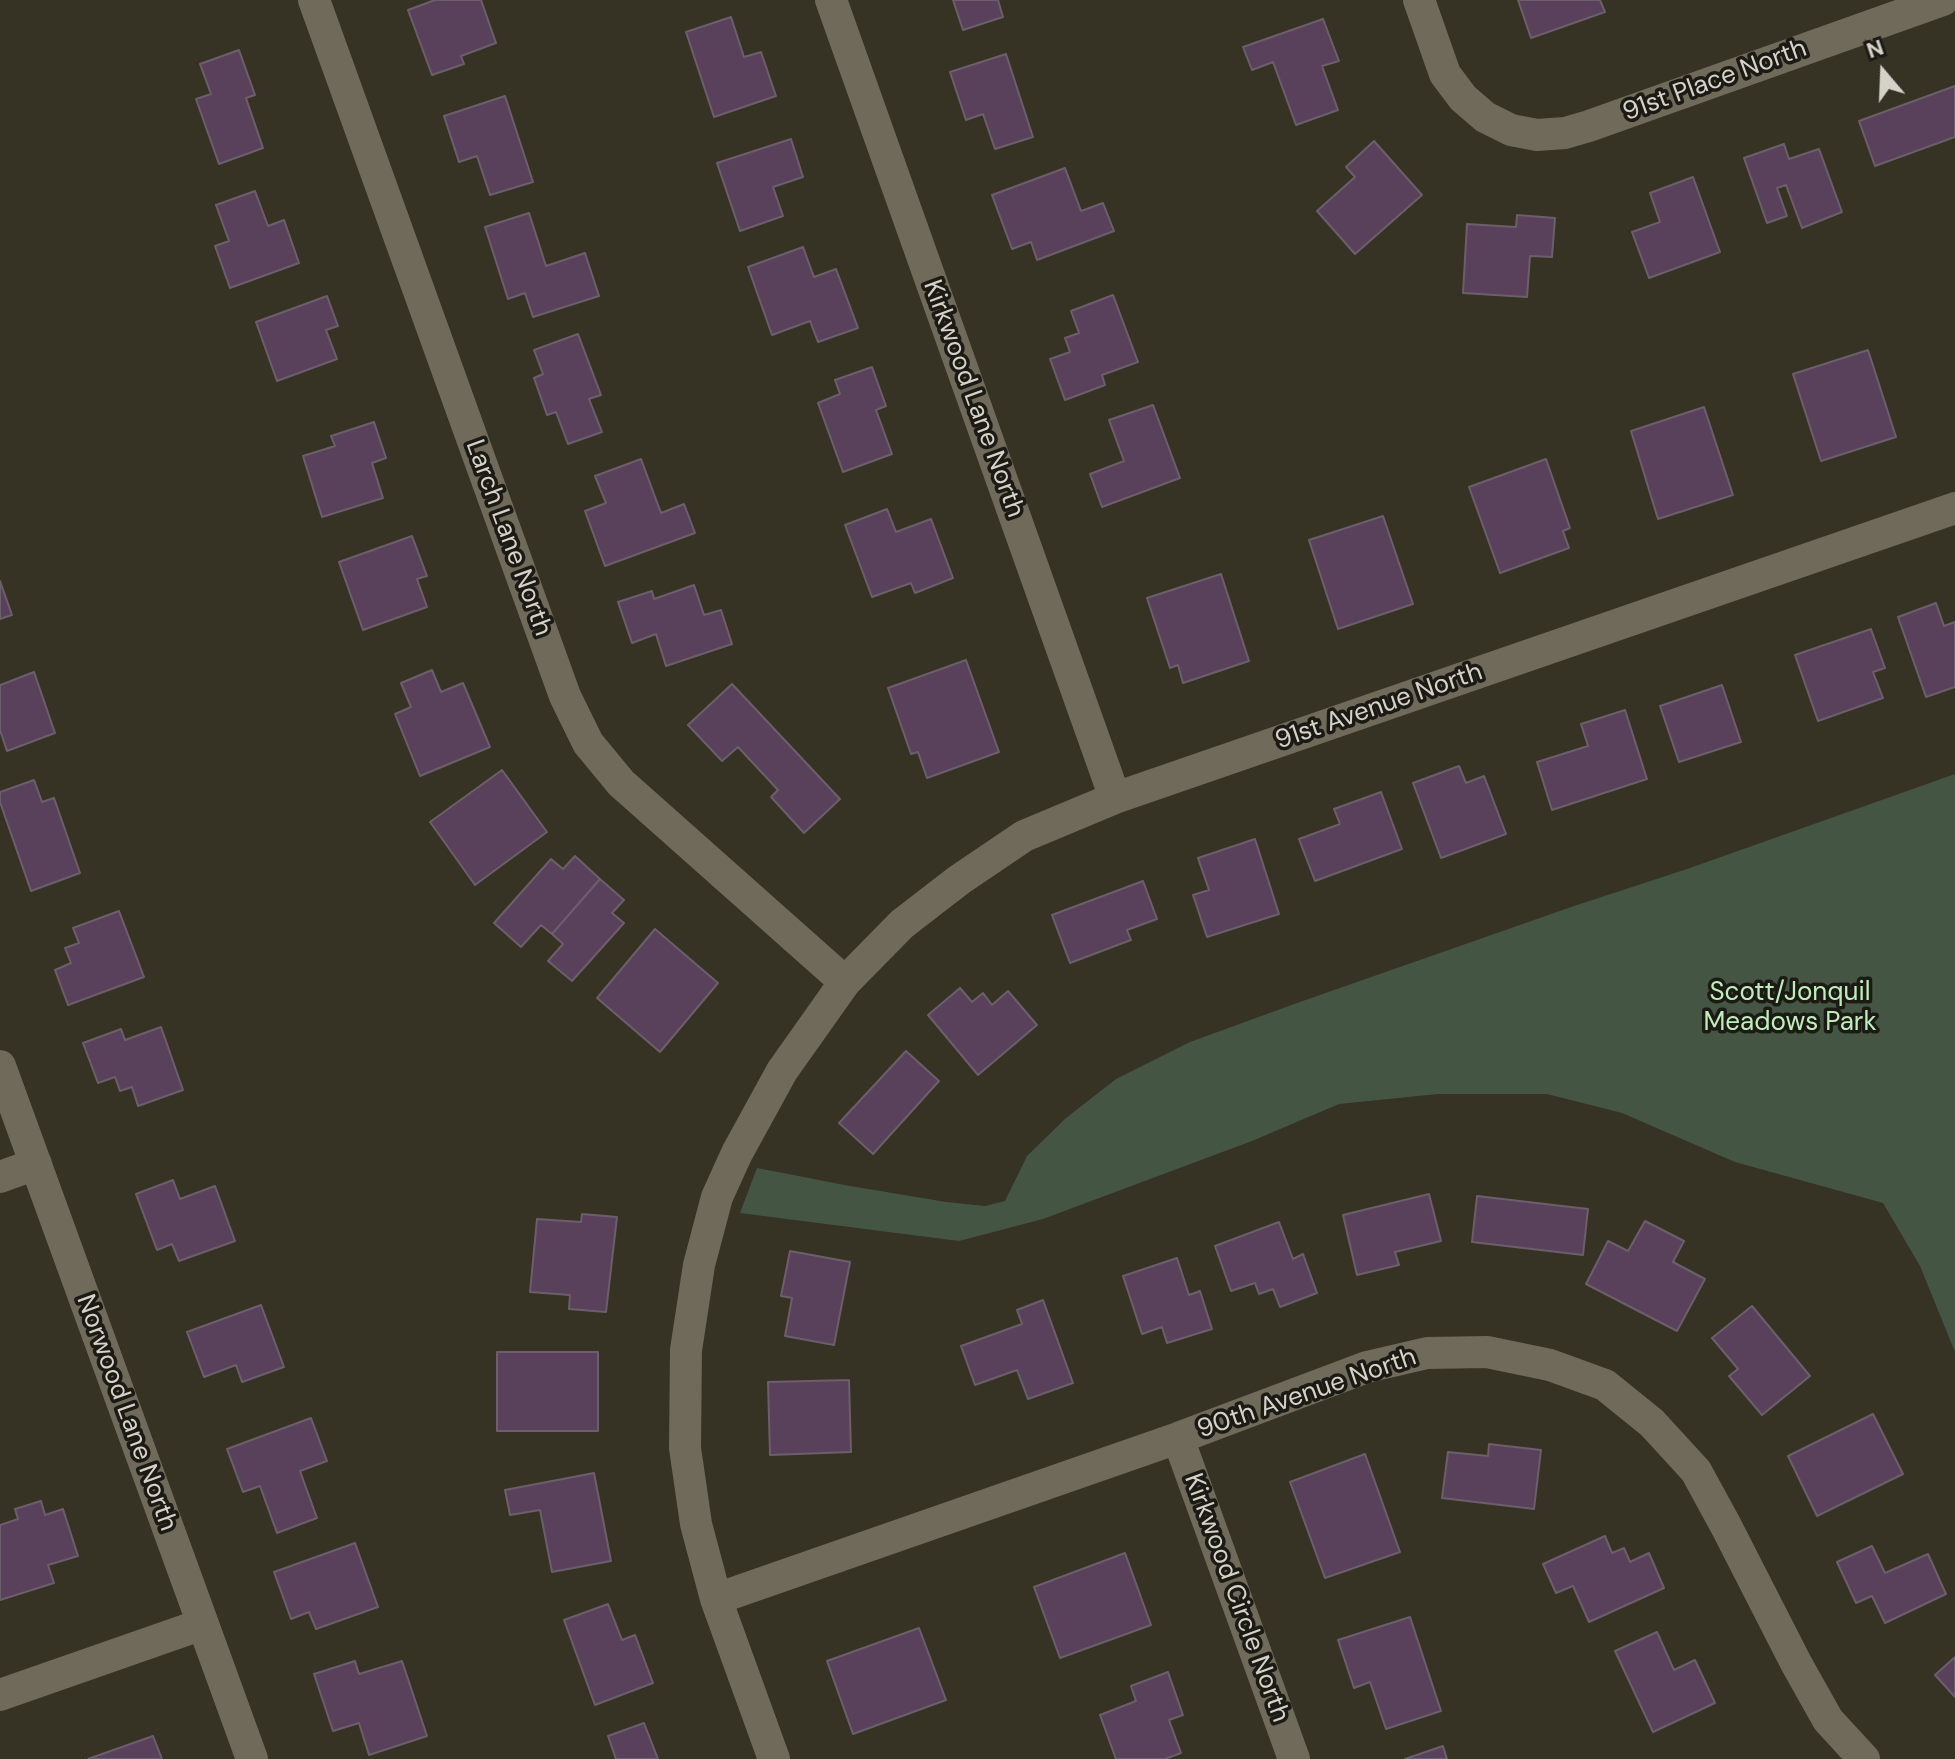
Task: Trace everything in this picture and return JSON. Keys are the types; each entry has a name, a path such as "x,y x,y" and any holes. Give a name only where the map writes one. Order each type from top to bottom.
{"street":[{"name":"Larch Lane North","path":"314,0 565,696 588,743 621,783 845,982"},
{"name":"Kirkwood Lane North","path":"831,0 1115,798"},
{"name":"91st Place North","path":"1419,0 1445,74 1463,98 1485,117 1511,130 1537,135 1565,133 1943,0"},
{"name":"91st Avenue North","path":"774,1759 716,1599 696,1524 685,1448 686,1350 699,1265 717,1197 782,1071 845,982 902,924 1024,836 1115,798 1955,508"},
{"name":"Norwood Lane North","path":"0,1066 252,1759"},
{"path":"0,1177 36,1164"},
{"name":"90th Avenue North","path":"716,1599 1178,1438 1367,1367 1427,1353 1487,1352 1550,1365 1605,1385 1652,1423 1696,1471 1828,1720 1864,1759"},
{"name":"Kirkwood Circle North","path":"1178,1438 1294,1759"},
{"path":"0,1695 203,1624"}],"green space":[{"name":"Scott/Jonquil Meadows Park","path":"1955,774 1955,1352 1920,1266 1883,1203 1735,1162 1622,1113 1547,1094 1438,1094 1339,1104 1252,1141 1043,1219 959,1241 740,1213 757,1168 946,1202 985,1206 1005,1201 1027,1156 1066,1118 1116,1079 1190,1042"}],"building":[{"path":"435,0 481,0 496,43 461,56 464,64 432,75 408,10"},
{"path":"953,0 998,0 1003,17 963,30"},
{"path":"1518,0 1600,0 1605,12 1531,38"},
{"path":"731,17 744,57 761,52 776,96 714,117 686,32"},
{"path":"1323,19 1339,61 1322,66 1338,110 1296,125 1273,62 1252,70 1243,47"},
{"path":"239,50 255,95 246,98 263,148 219,164 196,99 211,94 200,64"},
{"path":"1006,54 1033,137 995,149 983,114 966,120 950,72"},
{"path":"1955,86 1955,137 1875,166 1859,121"},
{"path":"505,96 533,182 490,195 477,156 459,162 444,116"},
{"path":"791,139 803,177 773,187 783,216 740,231 717,163"},
{"path":"1374,141 1422,195 1355,254 1317,211 1355,177 1346,167"},
{"path":"1784,144 1789,159 1819,149 1842,212 1802,228 1786,185 1777,188 1787,216 1767,223 1744,158"},
{"path":"1065,168 1081,211 1103,203 1114,231 1037,260 1031,242 1012,249 992,195"},
{"path":"1693,177 1720,252 1649,278 1632,232 1660,222 1650,193"},
{"path":"255,191 268,226 284,220 299,263 230,288 215,246 229,241 216,205"},
{"path":"529,213 546,266 585,253 599,296 533,317 525,293 508,299 485,227"},
{"path":"1517,215 1555,218 1552,257 1530,256 1527,297 1463,293 1467,224 1516,227"},
{"path":"803,247 814,277 836,269 858,328 818,342 810,321 772,335 748,267"},
{"path":"1113,295 1138,362 1102,375 1105,385 1065,400 1050,359 1070,352 1065,338 1079,333 1071,311"},
{"path":"327,296 338,326 326,330 337,359 277,381 256,322"},
{"path":"578,334 601,395 589,399 602,432 568,444 556,412 547,415 534,378 543,374 534,350"},
{"path":"1868,350 1896,437 1821,461 1793,374"},
{"path":"872,367 886,406 876,410 892,454 843,472 818,403 840,394 835,380"},
{"path":"1153,405 1180,478 1102,507 1090,474 1124,461 1109,420"},
{"path":"1704,407 1733,495 1658,519 1631,431"},
{"path":"374,422 386,458 372,463 383,498 322,517 303,456 335,446 331,436"},
{"path":"641,459 661,513 684,504 695,533 605,566 585,511 606,503 595,476"},
{"path":"1546,459 1570,528 1563,531 1569,548 1500,573 1469,487"},
{"path":"887,509 896,532 931,519 953,578 915,593 911,583 872,597 845,525"},
{"path":"1383,516 1413,604 1338,629 1309,540"},
{"path":"412,536 427,576 417,579 427,607 363,630 339,562"},
{"path":"1221,574 1249,661 1183,683 1178,665 1170,668 1147,598"},
{"path":"0,581 12,615 0,619"},
{"path":"694,585 704,615 721,610 732,644 666,666 656,634 632,643 618,602 652,591 654,599"},
{"path":"1936,603 1944,626 1955,622 1955,687 1926,697 1898,617"},
{"path":"1871,629 1885,668 1873,672 1883,698 1818,721 1795,655"},
{"path":"966,660 999,752 927,778 918,752 911,754 888,688"},
{"path":"432,670 441,692 463,683 490,747 420,776 395,714 411,707 401,683"},
{"path":"34,672 55,733 7,751 0,730 0,685"},
{"path":"732,684 840,799 804,833 771,797 778,790 738,747 722,761 688,725"},
{"path":"1722,685 1741,742 1679,762 1660,706"},
{"path":"1625,710 1647,779 1552,810 1537,762 1588,746 1581,724"},
{"path":"1459,766 1466,783 1484,776 1506,834 1441,858 1413,783"},
{"path":"502,770 547,832 475,885 430,822"},
{"path":"34,780 42,802 54,798 80,873 31,891 0,802 0,792"},
{"path":"1381,792 1402,849 1315,881 1299,839 1340,824 1334,809"},
{"path":"1255,839 1279,914 1207,937 1193,895 1209,890 1198,858"},
{"path":"575,856 600,879 552,934 541,925 521,947 494,923 551,859 563,869"},
{"path":"600,879 624,900 612,913 624,923 572,981 548,961 563,944 552,934"},
{"path":"1143,881 1157,919 1127,930 1131,940 1070,963 1052,915"},
{"path":"119,911 144,977 68,1005 55,970 71,963 65,948 79,943 73,928"},
{"path":"655,929 718,983 660,1052 597,998"},
{"path":"960,988 972,1002 983,993 992,1005 1008,991 1037,1025 978,1075 928,1015"},
{"path":"161,1027 183,1090 138,1106 132,1087 120,1091 115,1077 98,1083 83,1043 121,1029 125,1040"},
{"path":"906,1051 939,1081 873,1154 839,1123"},
{"path":"173,1180 180,1199 215,1186 235,1241 179,1261 172,1244 157,1250 136,1194"},
{"path":"1429,1194 1441,1241 1395,1252 1399,1265 1357,1275 1343,1215"},
{"path":"1477,1196 1588,1209 1583,1255 1472,1242"},
{"path":"582,1214 617,1217 606,1312 569,1309 570,1295 530,1292 537,1219 581,1222"},
{"path":"1645,1221 1684,1241 1673,1262 1705,1279 1677,1331 1586,1284 1608,1241 1628,1251"},
{"path":"1279,1222 1293,1259 1303,1254 1317,1293 1280,1307 1273,1289 1259,1294 1255,1283 1231,1291 1215,1246"},
{"path":"790,1251 850,1262 834,1345 785,1336 792,1298 781,1296"},
{"path":"1177,1258 1189,1295 1200,1291 1212,1329 1167,1343 1162,1327 1142,1334 1123,1276"},
{"path":"1043,1300 1073,1383 1028,1399 1017,1370 975,1385 961,1346 1022,1324 1017,1310"},
{"path":"261,1305 284,1367 242,1382 236,1365 204,1377 187,1332"},
{"path":"1752,1306 1810,1376 1762,1415 1729,1376 1738,1369 1712,1338"},
{"path":"497,1352 598,1352 598,1431 497,1431"},
{"path":"849,1380 851,1452 770,1455 768,1382"},
{"path":"1873,1414 1903,1474 1817,1516 1788,1456"},
{"path":"311,1418 327,1461 300,1471 317,1518 277,1533 260,1486 243,1492 227,1449"},
{"path":"1489,1444 1541,1450 1534,1509 1442,1498 1448,1452 1488,1456"},
{"path":"1365,1454 1400,1552 1325,1578 1290,1482"},
{"path":"594,1473 611,1561 552,1572 540,1510 510,1515 505,1490"},
{"path":"41,1501 45,1515 63,1509 78,1556 48,1565 54,1583 0,1600 0,1525 18,1519 15,1509"},
{"path":"1605,1536 1612,1553 1624,1548 1630,1562 1649,1553 1664,1588 1589,1622 1573,1586 1556,1593 1543,1564"},
{"path":"355,1543 378,1607 316,1629 309,1612 291,1619 274,1572"},
{"path":"1872,1546 1885,1573 1928,1554 1946,1594 1885,1623 1872,1596 1856,1603 1837,1562"},
{"path":"1125,1553 1151,1625 1060,1658 1034,1587"},
{"path":"608,1604 622,1640 635,1635 653,1683 595,1705 564,1620"},
{"path":"1410,1617 1441,1711 1386,1729 1370,1682 1354,1688 1338,1640"},
{"path":"919,1628 946,1700 853,1734 827,1661"},
{"path":"1657,1632 1674,1670 1695,1660 1715,1703 1653,1732 1615,1651"},
{"path":"1955,1657 1955,1697 1935,1675"},
{"path":"355,1661 359,1674 402,1661 427,1736 369,1755 359,1723 333,1731 314,1674"},
{"path":"1168,1672 1183,1715 1169,1720 1181,1753 1165,1759 1116,1759 1100,1715 1136,1701 1131,1686"},
{"path":"644,1723 658,1759 616,1759 608,1736"},
{"path":"153,1736 162,1759 88,1759"},
{"path":"1443,1746 1447,1759 1405,1759"}]}
